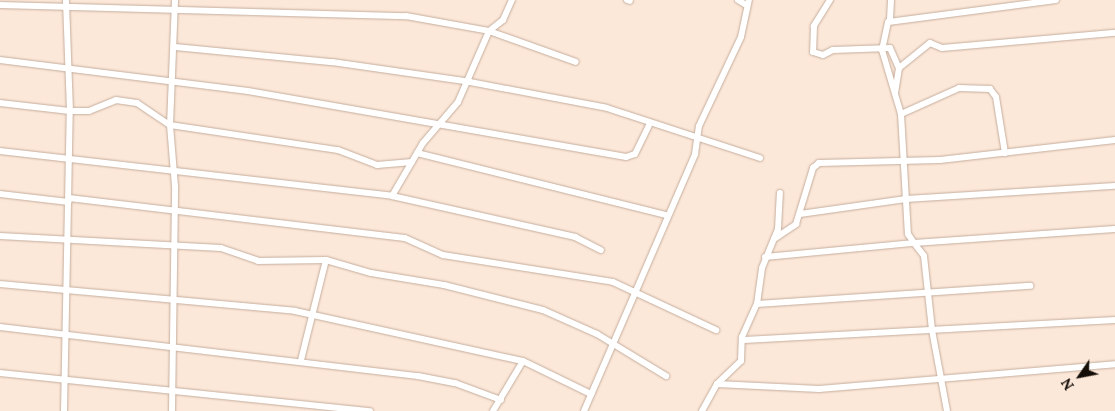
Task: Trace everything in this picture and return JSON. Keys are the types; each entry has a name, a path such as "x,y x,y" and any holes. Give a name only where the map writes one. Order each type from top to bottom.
{"street":[{"path":"64,411 68,292 65,242 70,160 66,0"},
{"path":"172,411 170,346 172,301 171,209 174,170 170,125 174,82 175,0"},
{"path":"392,196 417,153 470,82 489,31 503,20 512,0"},
{"path":"584,411 639,290 665,214 698,141 711,93 741,37 747,2 738,0"},
{"path":"830,0 810,38 815,54 892,50 899,68 895,93"},
{"path":"891,0 890,19 882,50 902,114 901,162 906,199 905,221 914,243 924,256 930,289 932,330 947,411"},
{"path":"890,19 1056,0"},
{"path":"0,5 406,16 489,31 576,62"},
{"path":"899,68 930,43 942,48 1115,33"},
{"path":"175,47 332,62 470,82 607,108 698,141 760,158"},
{"path":"0,60 68,67 440,122 630,158 650,123"},
{"path":"902,114 959,88 990,90 996,97 1005,153"},
{"path":"0,103 70,112 90,111 116,100 137,103 170,125 331,148 377,165 412,162"},
{"path":"774,240 796,224 816,164 901,162 1005,153 1115,140"},
{"path":"0,151 392,196 575,237 601,250"},
{"path":"417,153 665,214"},
{"path":"800,214 906,199 1115,186"},
{"path":"702,411 716,384 739,365 744,340 758,304 765,257 774,240 780,193"},
{"path":"0,194 171,209 405,238 443,255 586,276 639,290 716,330"},
{"path":"765,257 914,243 1115,229"},
{"path":"0,236 65,242 221,248 268,262 326,260 525,304 597,334 613,346 666,376"},
{"path":"301,360 326,260"},
{"path":"0,284 68,292 280,309 523,361 591,394"},
{"path":"758,304 930,289 1030,286"},
{"path":"744,340 1115,320"},
{"path":"0,327 170,346 194,352 301,360 442,380 501,400"},
{"path":"493,411 523,361"},
{"path":"716,384 818,390 1115,364"},
{"path":"0,373 65,381 171,388 310,408 370,411"}]}
